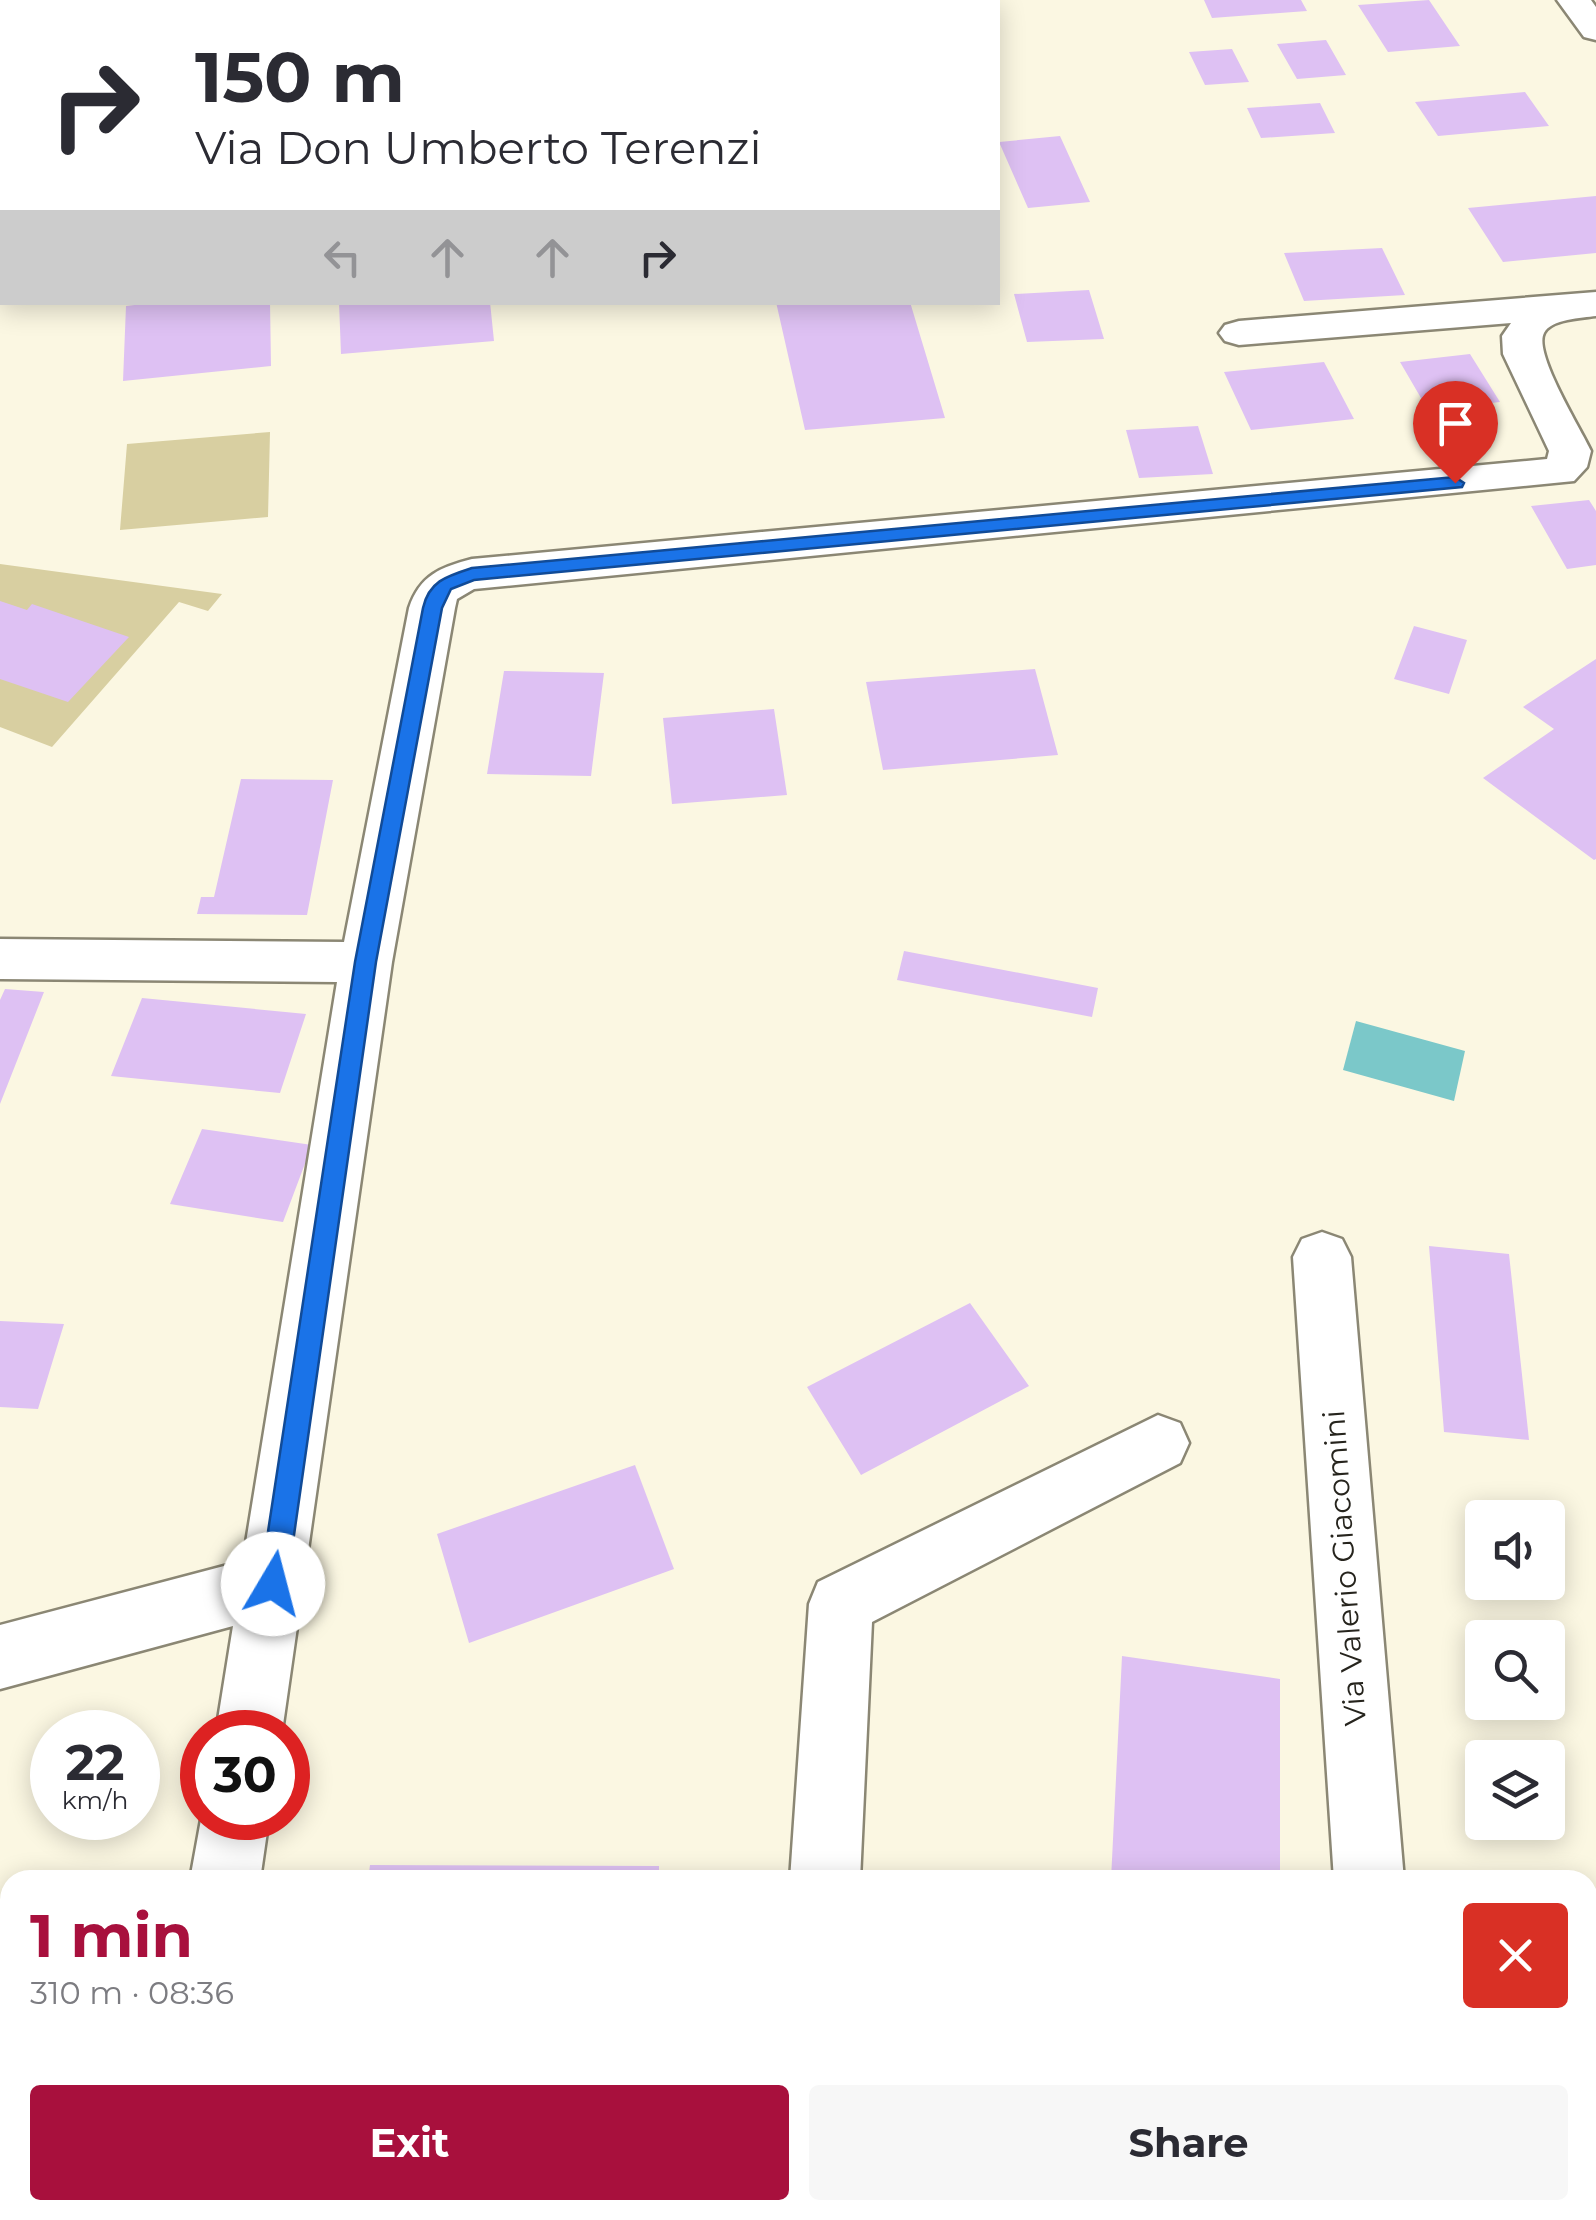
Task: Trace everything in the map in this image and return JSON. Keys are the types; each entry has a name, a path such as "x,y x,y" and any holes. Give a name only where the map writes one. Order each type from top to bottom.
{"street":[{"path":"1574,0 1596,30"},
{"path":"1240,334 1579,305"},
{"path":"253,1710 366,962 432,608 444,584 492,572 1549,474 1566,467 1570,451 1523,354 1520,334 1532,318 1579,305"},
{"path":"0,960 366,962"},
{"name":"Via Valerio Giacomini","path":"1322,1257 1367,1870"},
{"path":"826,1870 841,1604 1158,1443"},
{"path":"0,1657 273,1584"},
{"path":"227,1870 231,1840"}],"shaded area":[{"path":"270,432 268,517 120,530 127,444"},
{"path":"0,564 222,594 208,611 179,602 52,747 0,727"}],"water":[{"path":"1356,1021 1465,1051 1454,1101 1343,1070"}],"building":[{"path":"1204,0 1301,0 1307,11 1212,18"},
{"path":"1429,0 1460,46 1388,52 1358,5"},
{"path":"1326,40 1346,75 1297,79 1277,44"},
{"path":"1232,49 1249,82 1205,85 1189,52"},
{"path":"1525,92 1549,126 1438,136 1415,102"},
{"path":"1320,103 1335,133 1261,138 1247,108"},
{"path":"1060,136 1090,202 1028,208 1000,142"},
{"path":"1596,196 1596,253 1503,262 1468,208"},
{"path":"1382,248 1405,295 1304,301 1284,253"},
{"path":"1089,290 1104,339 1027,342 1014,294"},
{"path":"270,305 271,366 123,381 126,306"},
{"path":"339,305 490,305 494,341 341,354"},
{"path":"777,305 911,305 945,418 805,430"},
{"path":"1470,354 1500,402 1428,410 1400,362"},
{"path":"1324,362 1354,419 1251,430 1224,372"},
{"path":"1198,426 1213,474 1139,478 1126,430"},
{"path":"1589,500 1596,511 1596,565 1567,569 1531,506"},
{"path":"0,601 27,610 32,604 129,637 68,702 0,679"},
{"path":"1414,626 1467,640 1449,694 1394,679"},
{"path":"1596,659 1594,860 1483,778 1554,729 1523,707"},
{"path":"1035,669 1058,755 883,770 866,682"},
{"path":"504,671 604,673 591,776 487,774"},
{"path":"774,709 787,795 672,804 663,718"},
{"path":"241,779 333,780 307,915 197,914 201,897 214,897"},
{"path":"904,951 1098,988 1092,1017 897,980"},
{"path":"5,989 44,992 0,1104 0,1000"},
{"path":"142,998 306,1014 280,1093 111,1076"},
{"path":"202,1129 312,1145 283,1222 170,1204"},
{"path":"1429,1246 1509,1254 1529,1440 1444,1432"},
{"path":"970,1303 1029,1386 861,1475 807,1387"},
{"path":"0,1321 64,1324 38,1409 0,1407"},
{"path":"635,1465 674,1569 469,1643 437,1534"},
{"path":"1122,1656 1280,1679 1280,1870 1111,1870"},
{"path":"370,1865 659,1866 659,1870 369,1870"}],"route":[{"path":"273,1584 366,962 432,608 444,584 472,574 1455,483"}]}
